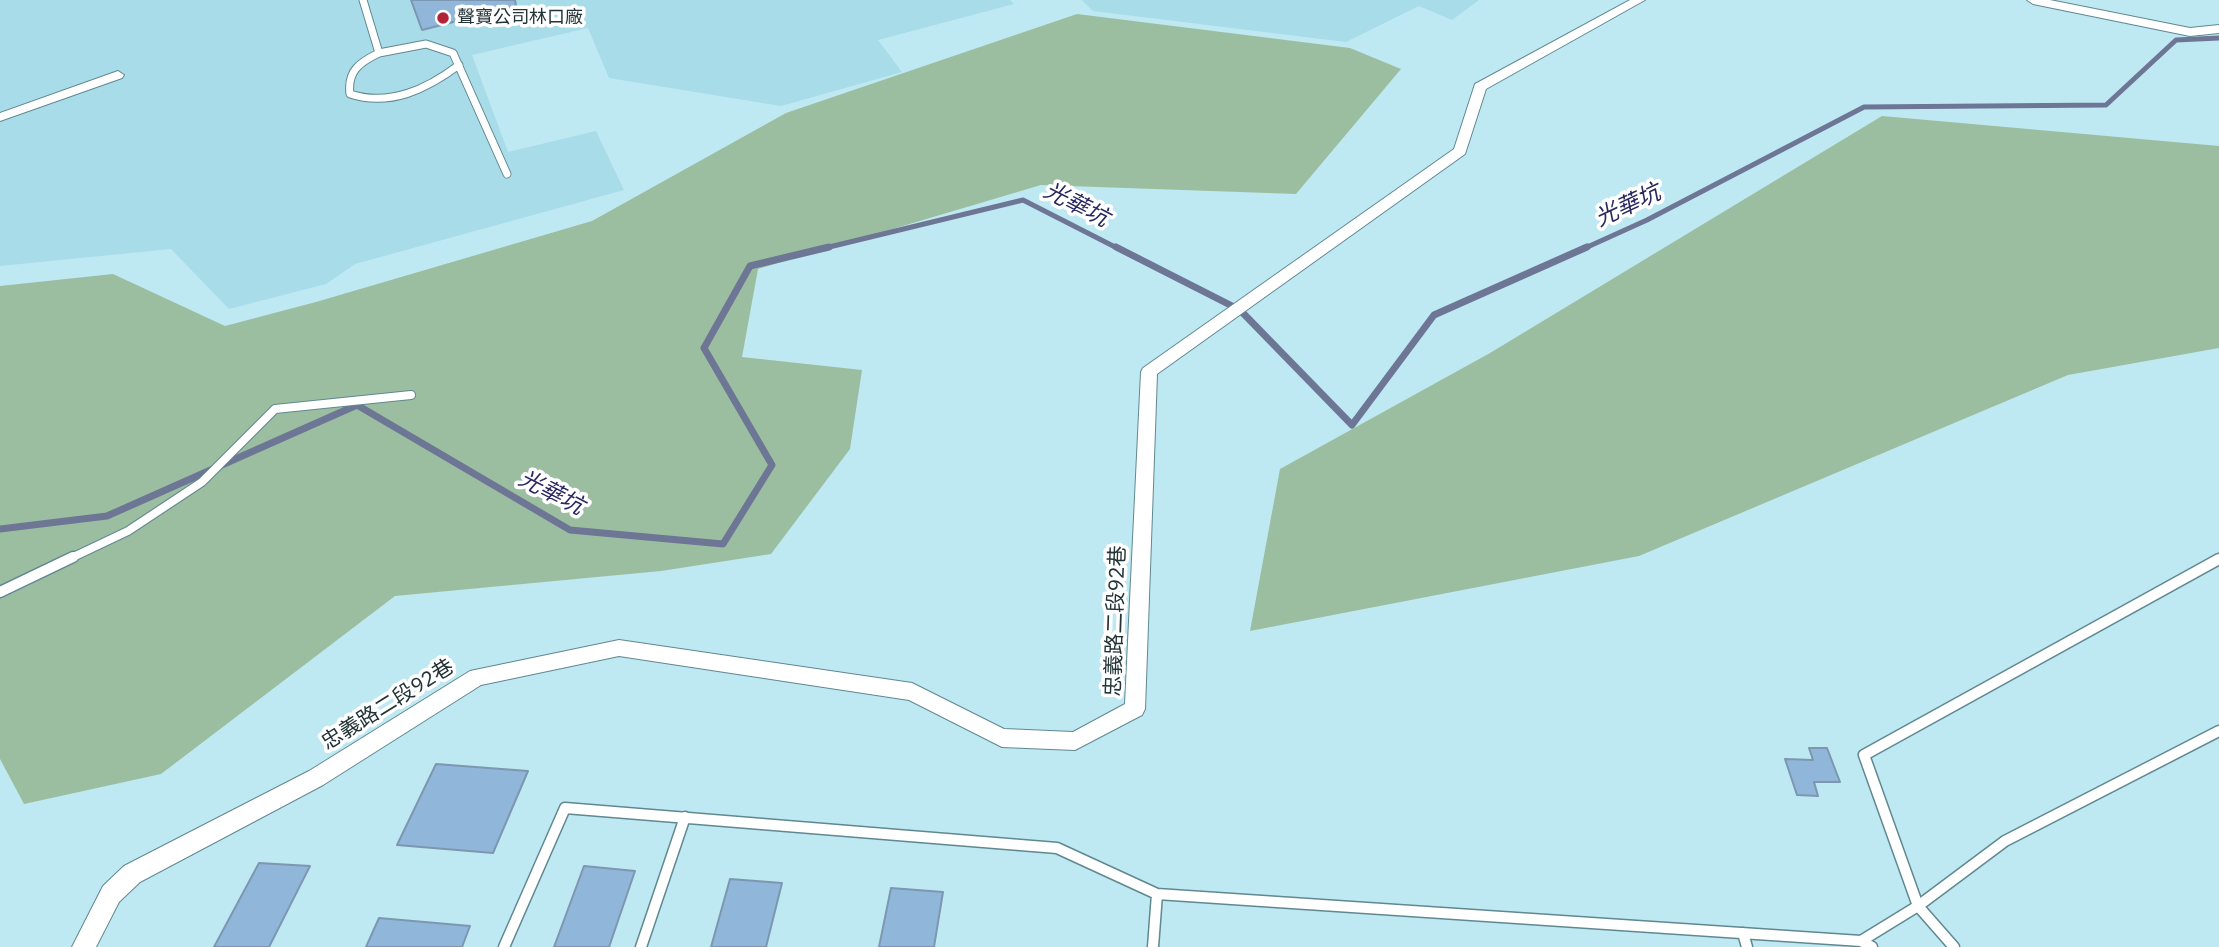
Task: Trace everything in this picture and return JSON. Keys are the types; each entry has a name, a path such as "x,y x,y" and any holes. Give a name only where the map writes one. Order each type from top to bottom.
{"street":[{"name":"忠義路二段92巷","path":"84,947 111,894 132,874 316,778 477,677 619,648 912,692 1002,738 1074,741 1135,709 1149,372 1460,151 1480,87 1639,0"},
{"path":"2033,0 2219,37"},
{"path":"2190,32 2219,29"},
{"path":"0,117 118,75"}],"lane":[{"path":"363,0 379,52"},
{"path":"459,65 439,81 385,99 362,100 350,94 347,82 352,71 362,61 379,52 418,43 441,45 453,52 459,65 507,174"},
{"path":"0,592 128,531 202,482 275,409 411,396"},
{"path":"1954,947 1918,906 1864,755 2214,562 2219,573"},
{"path":"504,947 565,807 1057,848 1157,894 1743,933 1867,944 2006,841 2219,732"},
{"path":"641,947 685,817"},
{"path":"1153,947 1157,894"},
{"path":"1743,933 1747,947"}],"shaded area":[{"path":"0,0 1010,0 1014,4 878,40 902,72 781,106 609,78 588,28 472,55 508,152 596,131 624,190 355,264 326,284 229,309 171,249 0,266"},
{"path":"1082,0 1479,0 1452,20 1419,6 1346,42 1093,11"}],"green space":[{"path":"1077,14 1350,48 1401,69 1296,194 1041,185 758,269 742,357 862,370 850,449 771,554 661,571 395,596 161,774 24,804 0,759 0,286 113,274 225,326 592,221 786,113"},
{"path":"1882,116 2219,146 2219,348 2068,375 1639,556 1250,631 1280,469 1490,353"}],"building":[{"name":"聲寶公司林口廠","path":"411,0 515,0 516,6 422,30"},
{"path":"1809,748 1827,748 1840,782 1814,782 1818,796 1797,795 1785,759 1813,760"},
{"path":"436,764 528,771 493,853 397,845"},
{"path":"259,863 310,866 269,947 214,947"},
{"path":"584,866 635,871 609,947 554,947"},
{"path":"730,879 782,883 766,947 711,947"},
{"path":"891,888 943,892 934,947 879,947"},
{"path":"379,918 470,926 462,947 366,947"}],"waterway":[{"name":"光華坑","path":"1583,249 1647,220 1864,107 2106,105 2176,40 2219,38"},
{"name":"光華坑","path":"821,249 1023,200 1119,249"},
{"name":"光華坑","path":"0,529 107,516 357,405 570,530 723,544 772,465 704,348 750,266 829,247"},
{"name":"光華坑","path":"1116,247 1240,310 1352,425 1434,315 1587,247"}],"place":[{"name":"聲寶公司林口廠","path":"443,18"}]}
